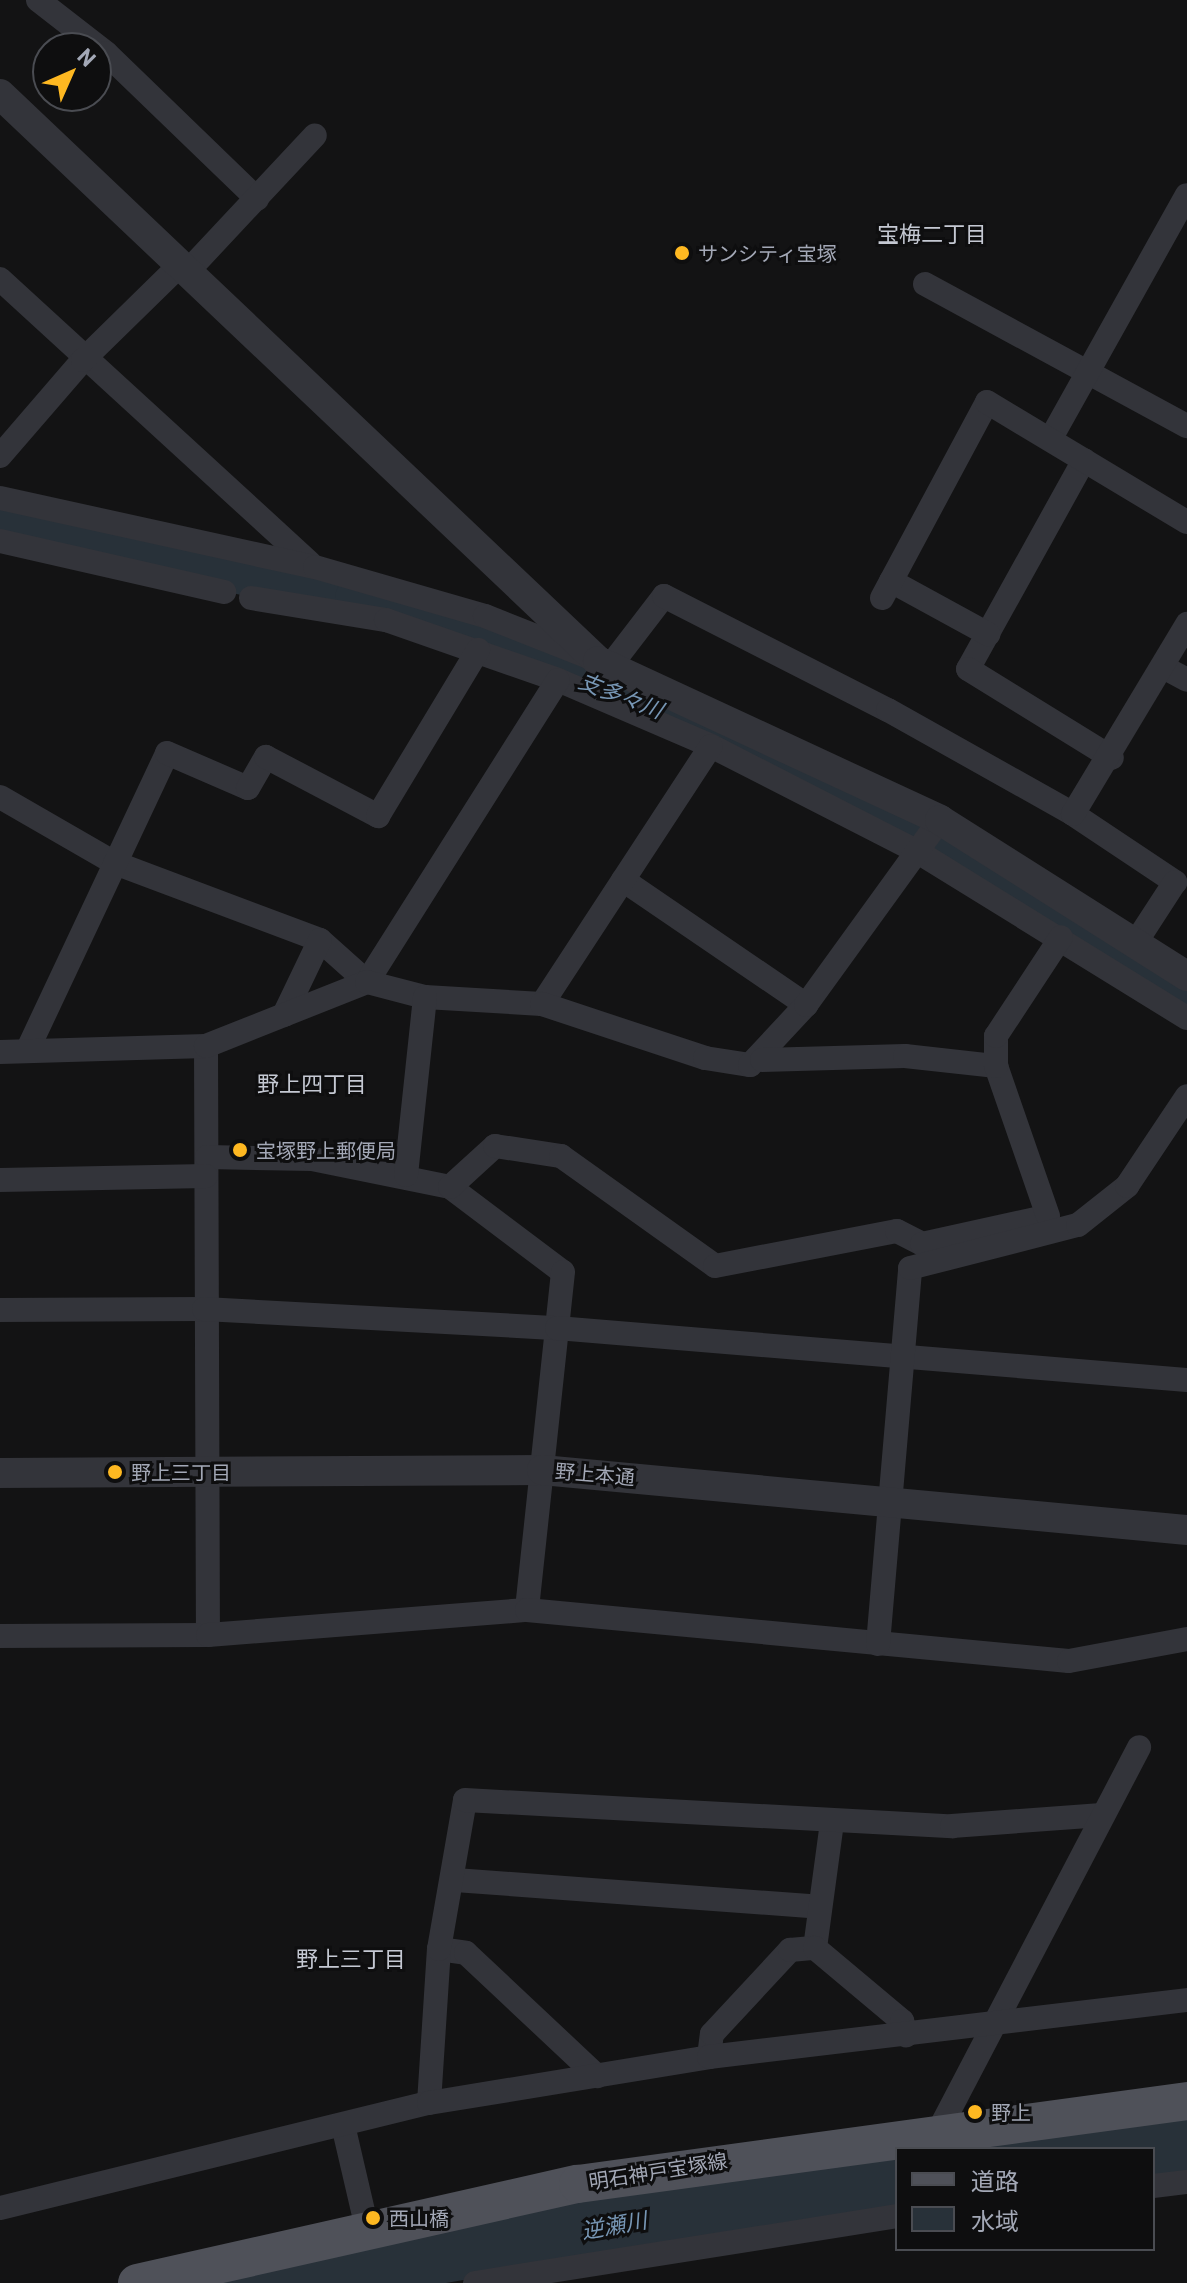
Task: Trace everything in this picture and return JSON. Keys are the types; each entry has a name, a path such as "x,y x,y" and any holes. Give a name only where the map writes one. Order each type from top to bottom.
{"main road":[{"name":"明石神戸宝塚線","path":"137,2283 230,2272 367,2228 636,2174 939,2130 1187,2101"}],"street":[{"path":"38,0 106,53 257,199"},
{"path":"0,94 605,663"},
{"path":"0,456 83,360 257,199 315,135"},
{"path":"1051,438 1187,195"},
{"path":"0,279 83,360 315,567"},
{"path":"925,284 1187,426"},
{"path":"988,634 886,590 987,402 1187,522"},
{"path":"1084,460 968,669 1112,758"},
{"path":"0,498 315,567 485,616 605,663 928,838 1136,942 1187,976"},
{"path":"0,541 224,592"},
{"path":"605,663 664,596 1073,814 1175,882 1136,942"},
{"path":"251,598 386,620 478,650 558,680 928,838 1061,937 1187,1018"},
{"path":"1073,814 1112,758 1187,624"},
{"path":"27,1051 167,753 248,788 266,757 378,816 478,650"},
{"path":"1163,667 1187,680"},
{"path":"0,1052 206,1046 367,982 558,680"},
{"path":"542,1004 711,746"},
{"path":"2,803 115,863 320,940 367,982 425,997 542,1004 705,1058 762,1060 905,1056 996,1066"},
{"path":"762,1060 928,838"},
{"path":"623,880 806,1005"},
{"path":"1048,1216 996,1066 996,1036 1061,937"},
{"path":"284,1015 320,940"},
{"path":"406,1175 425,997"},
{"path":"206,1046 204,1471 208,1635"},
{"path":"878,1644 905,1362 910,1268 1078,1225 1127,1186 1187,1096"},
{"path":"450,1187 495,1146 561,1156 715,1266 897,1231 922,1244 1048,1216 1078,1225"},
{"path":"0,1180 312,1159 406,1175 450,1187 563,1272 527,1610"},
{"path":"0,1310 204,1309 557,1328 905,1362 1187,1380"},
{"name":"野上本通","path":"0,1473 542,1470 1187,1530"},
{"path":"0,1636 208,1635 527,1610 1069,1661 1187,1639"},
{"path":"939,2130 1139,1747"},
{"path":"429,2103 439,1949 455,1880 465,1800 832,1822 952,1826 1102,1815"},
{"path":"815,1948 832,1822"},
{"path":"455,1880 819,1907"},
{"path":"709,2057 712,2034 782,1953 815,1948 902,2021 906,2035"},
{"path":"439,1949 466,1953 597,2076"},
{"path":"0,2208 429,2103 709,2057 1187,2000"},
{"path":"343,2125 367,2228"},
{"path":"1155,2186 1187,2182"},
{"path":"475,2283 895,2216"}],"water":[{"path":"1187,2112 1187,2172 1155,2176 1155,2147 901,2147"},
{"name":"逆瀬川","path":"895,2148 895,2205 446,2283 189,2283 663,2179"}],"waterway":[{"name":"支多々川","path":"0,525 355,598 627,696 952,851 1187,1002"}],"place":[{"name":"サンシティ宝塚","path":"682,253"},
{"name":"宝塚野上郵便局","path":"240,1150"},
{"name":"野上三丁目","path":"115,1472"},
{"name":"野上","path":"975,2112"},
{"name":"西山橋","path":"373,2218"}],"district":[{"name":"宝梅二丁目","path":"932,234"},
{"name":"野上四丁目","path":"312,1084"},
{"name":"野上三丁目","path":"351,1959"}]}
